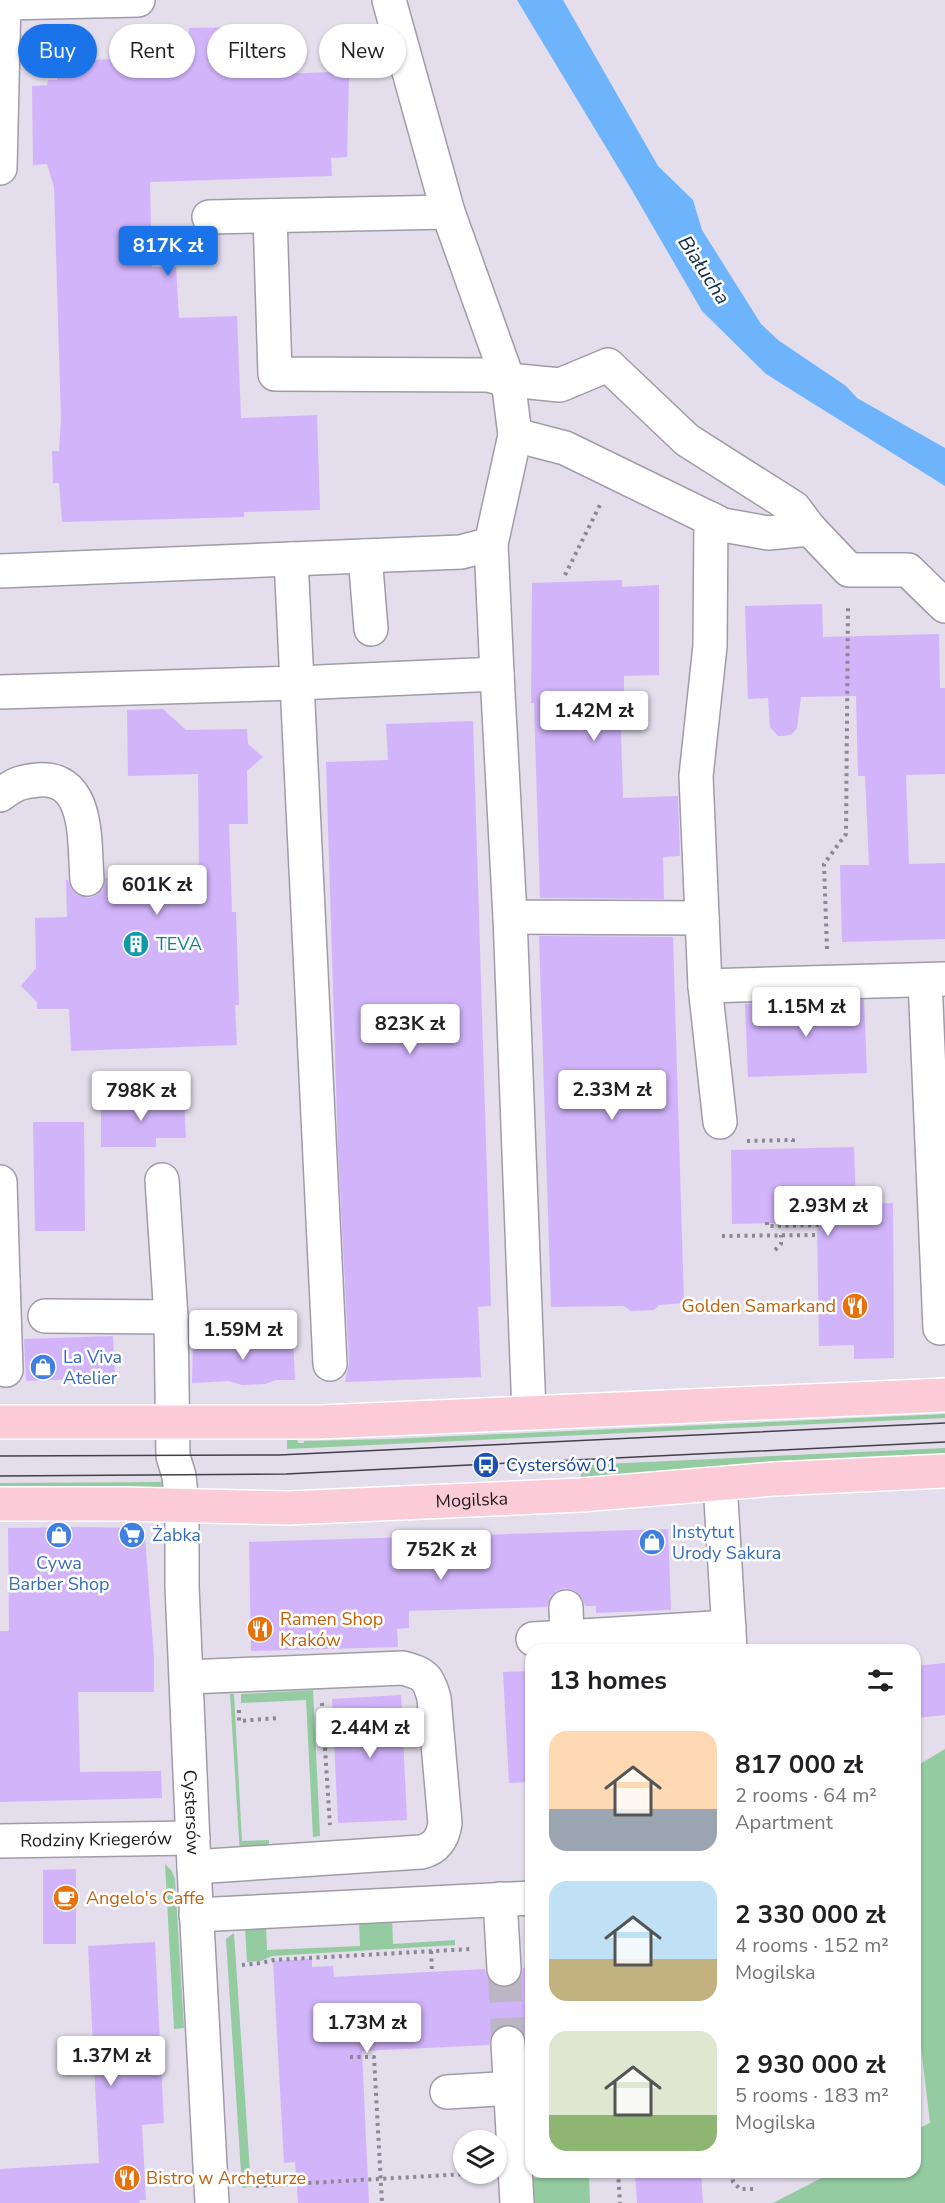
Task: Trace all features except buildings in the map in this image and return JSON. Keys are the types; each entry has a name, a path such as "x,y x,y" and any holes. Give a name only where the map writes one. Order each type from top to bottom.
{"main road":[{"path":"0,1422 320,1422 945,1395"},
{"name":"Mogilska","path":"0,1504 288,1508 581,1495 720,1483 945,1471"}],"street":[{"path":"0,168 4,2 138,0"},
{"path":"389,0 448,212 508,380 515,435 491,544 510,917 529,1413"},
{"path":"209,217 448,212"},
{"path":"270,216 275,374 488,375 508,380 560,385 608,365 687,440 794,508 810,529 849,570 908,570 945,606"},
{"path":"515,435 565,448 723,525 768,533 810,529"},
{"path":"711,519 710,646 696,776 705,986 730,1132"},
{"path":"0,570 461,552 491,544"},
{"path":"365,556 371,629"},
{"path":"291,559 330,1364"},
{"path":"0,692 497,674"},
{"path":"0,795 17,782 49,780 69,788 82,813 87,879"},
{"path":"510,917 702,918"},
{"path":"705,986 935,980 940,1328"},
{"name":"Cystersów","path":"162,1180 171,1317 173,1456 179,1476 182,1505 182,1569 193,1852 212,2203"},
{"path":"0,1182 6,1370"},
{"path":"45,1316 171,1317"},
{"path":"533,1639 566,1622 730,1639 720,1483"},
{"name":"Rodziny Kriegerów","path":"0,1841 332,1858 427,1851 443,1836 445,1816 434,1698 430,1682 420,1673 403,1668 321,1672"},
{"path":"186,1677 321,1672"},
{"path":"196,1915 515,1898 503,1958"},
{"path":"508,2043 521,2087 517,2203"},
{"path":"447,2092 521,2087"}],"path":[{"path":"565,575 615,473"},
{"path":"828,983 824,864 846,834 849,570"},
{"path":"730,1132 793,1140 793,1144"},
{"path":"767,1222 767,1226 821,1225 820,1221"},
{"path":"792,1224 792,1235"},
{"path":"775,1250 781,1244 781,1235"},
{"path":"722,1236 817,1235"},
{"path":"321,1672 332,1858"},
{"path":"238,1702 239,1720 278,1718"},
{"path":"431,1951 432,1972"},
{"path":"242,1965 261,1964 274,1959 431,1951 503,1958"},
{"path":"350,2057 374,2057 382,2203"},
{"path":"256,2186 453,2175"},
{"path":"618,2178 620,2203"},
{"path":"733,2178 733,2182 740,2189 753,2189"}],"green space":[{"path":"945,1414 945,1418 287,1449 287,1439 297,1439 298,1443 304,1443 304,1441"},
{"path":"945,1448 945,1454 781,1461 581,1479 581,1469 584,1465"},
{"path":"164,1482 160,1487 0,1487 0,1483"},
{"path":"313,1690 320,1836 313,1837 306,1700 241,1703 241,1694"},
{"path":"230,1694 234,1694 242,1841 269,1840 269,1845 262,1854 240,1855"},
{"path":"945,1749 945,2203 773,2203 821,2178 921,2178 921,2127 930,2123 921,2047 921,1763"},
{"path":"165,1864 172,1871 175,1879 184,2028 174,2029"},
{"path":"392,1918 393,1944 455,1940 455,1945 272,1956 261,1961 247,1962 245,1927 266,1925 267,1950 360,1946 359,1920"},
{"path":"234,1933 251,2187 242,2188 226,1939"},
{"path":"532,2178 589,2178 590,2203 534,2203"}],"water":[{"name":"Białucha","path":"517,0 563,0 658,166 693,200 702,230 761,324 778,340 846,386 857,398 945,448 945,486 766,374 702,311"}],"tunnel":[{"path":"504,1969 508,2043"}],"tram line":[{"path":"0,1456 279,1455 945,1423"},
{"path":"0,1476 286,1474 945,1442"}],"place":[{"name":"TEVA","path":"136,944"},
{"name":"Golden Samarkand","path":"855,1306"},
{"name":"La Viva Atelier","path":"43,1367"},
{"name":"Cystersów 01","path":"486,1465"},
{"name":"Cywa Barber Shop","path":"59,1535"},
{"name":"Żabka","path":"132,1535"},
{"name":"Instytut Urody Sakura","path":"652,1542"},
{"name":"Ramen Shop Kraków","path":"260,1629"},
{"name":"Angelo's Caffe","path":"66,1898"},
{"name":"Bistro w Archeturze","path":"127,2178"}]}
